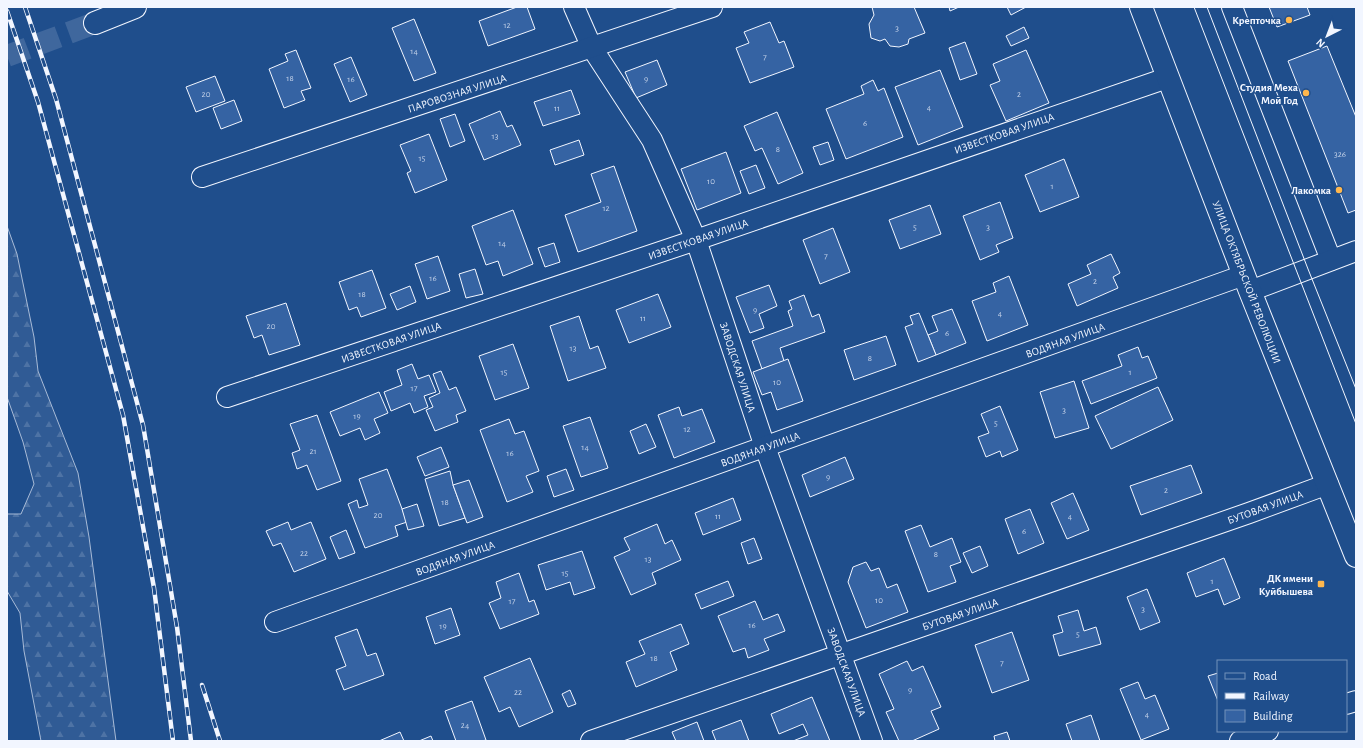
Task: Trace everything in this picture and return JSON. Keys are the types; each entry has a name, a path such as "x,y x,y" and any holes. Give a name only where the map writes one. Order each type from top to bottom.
{"main road":[{"path":"95,23 136,7"},
{"name":"УЛИЦА ОКТЯБРЬСКОЙ РЕВОЛЮЦИИ","path":"1141,7 1247,283 1356,556"}],"street":[{"name":"ЗАВОДСКАЯ УЛИЦА","path":"574,7 592,48 652,140 696,240 765,447 872,741"},
{"name":"ПАРОВОЗНАЯ УЛИЦА","path":"202,177 712,7"},
{"path":"1232,7 1331,260"},
{"name":"ИЗВЕСТКОВАЯ УЛИЦА","path":"227,397 696,240 1167,78"},
{"name":"ВОДЯНАЯ УЛИЦА","path":"275,622 765,447 1247,283 1331,260 1356,251"},
{"name":"БУТОВАЯ УЛИЦА","path":"591,741 1249,513 1328,484"},
{"path":"1240,741 1265,732"}],"green space":[{"path":"7,226 17,254 34,337 38,371 78,473 89,537 116,741 41,741 24,651 20,613 7,591 7,514 21,514 34,484 23,442 7,397"}],"building":[{"path":"517,7 527,7 535,29 488,46 479,21"},
{"path":"872,7 914,7 925,33 909,39 908,44 899,47 890,46 885,39 880,41 871,38 869,24 874,15"},
{"path":"949,7 959,7 950,11"},
{"path":"1007,7 1026,7 1011,15"},
{"path":"1269,7 1307,7 1310,15 1277,27"},
{"path":"414,19 436,73 414,81 392,28"},
{"path":"770,22 779,43 784,41 794,67 750,83 736,48 749,43 744,32"},
{"path":"1024,27 1029,38 1011,46 1006,36"},
{"path":"965,42 977,74 960,80 949,48"},
{"path":"1327,46 1356,117 1356,210 1348,213 1288,61"},
{"path":"296,50 311,88 301,91 305,100 284,108 269,69 288,61 285,54"},
{"path":"1026,50 1049,103 1006,121 990,85 1000,81 993,64"},
{"path":"351,57 367,95 350,102 334,64"},
{"path":"657,60 667,85 636,98 625,72"},
{"path":"940,70 963,127 918,145 895,87"},
{"path":"215,76 225,101 196,112 186,87"},
{"path":"873,80 878,91 884,88 903,137 846,159 826,109 864,94 861,86"},
{"path":"571,90 580,114 543,126 534,102"},
{"path":"234,100 242,121 221,129 213,108"},
{"path":"500,111 507,127 512,125 521,145 484,160 469,124"},
{"path":"777,112 803,173 778,184 762,148 755,151 744,126"},
{"path":"455,114 465,141 450,147 440,119"},
{"path":"429,134 447,180 415,193 407,173 411,171 400,145"},
{"path":"579,140 584,155 555,165 550,150"},
{"path":"828,142 834,160 820,165 813,147"},
{"path":"726,152 741,193 697,210 681,169"},
{"path":"1064,159 1079,197 1040,212 1025,175"},
{"path":"756,165 765,188 749,194 740,171"},
{"path":"614,166 637,231 578,252 565,215 601,202 591,174"},
{"path":"1000,202 1013,238 996,245 999,252 980,260 963,216"},
{"path":"930,205 941,234 900,249 889,220"},
{"path":"513,210 533,264 503,276 498,261 486,265 472,226"},
{"path":"833,228 850,272 820,284 803,240"},
{"path":"554,243 560,262 545,267 538,248"},
{"path":"1111,254 1120,273 1113,277 1118,288 1077,306 1068,284 1091,274 1087,265"},
{"path":"438,256 450,291 427,299 415,264"},
{"path":"475,269 483,294 466,298 459,274"},
{"path":"372,270 386,308 361,317 357,307 349,310 339,282"},
{"path":"1009,276 1028,325 987,341 972,301 996,292 993,283"},
{"path":"769,285 777,306 759,314 764,328 750,333 736,297"},
{"path":"410,286 416,302 397,310 390,294"},
{"path":"658,294 671,327 629,343 616,310"},
{"path":"804,295 812,317 819,314 825,332 780,348 784,361 762,369 752,341 793,326 788,311 792,309 789,301"},
{"path":"286,303 300,345 269,355 262,335 254,338 246,316"},
{"path":"952,309 966,343 936,355 928,335 938,331 932,316"},
{"path":"919,313 936,355 918,362 905,327 913,324 910,316"},
{"path":"579,316 590,349 598,346 606,368 568,381 550,326"},
{"path":"886,336 896,365 854,380 844,350"},
{"path":"513,344 529,388 495,400 479,356"},
{"path":"1138,347 1142,358 1148,356 1157,378 1091,404 1082,381 1122,366 1118,355"},
{"path":"788,359 803,401 777,410 771,392 762,395 753,372"},
{"path":"412,364 418,379 429,375 436,392 424,396 428,407 414,413 410,403 391,411 384,392 402,385 397,370"},
{"path":"441,371 449,390 456,387 466,411 456,415 458,422 435,431 426,410 433,407 429,398 440,393 433,374"},
{"path":"1074,381 1089,428 1055,438 1040,392"},
{"path":"1158,387 1173,420 1111,449 1095,416"},
{"path":"379,392 388,413 374,419 380,433 365,440 360,428 340,436 330,412"},
{"path":"1000,406 1018,450 1002,457 1000,451 986,457 978,437 989,433 981,414"},
{"path":"679,407 682,416 702,409 715,442 674,458 658,415"},
{"path":"317,415 341,481 317,490 307,465 297,469 292,453 300,450 290,424"},
{"path":"590,417 608,468 581,477 563,426"},
{"path":"509,419 515,434 524,431 539,471 526,476 533,492 507,502 480,430"},
{"path":"646,424 656,447 639,454 630,431"},
{"path":"441,447 449,467 425,476 417,457"},
{"path":"845,457 854,479 810,497 802,475"},
{"path":"1191,465 1202,493 1141,515 1130,486"},
{"path":"387,469 407,522 395,526 398,536 365,548 348,504 357,500 359,508 368,505 359,479"},
{"path":"566,469 574,490 554,497 547,476"},
{"path":"450,471 453,485 465,518 439,526 425,479"},
{"path":"469,480 483,517 467,523 453,485"},
{"path":"1073,493 1089,530 1067,539 1051,503"},
{"path":"733,498 741,520 703,535 695,513"},
{"path":"417,504 424,526 408,530 402,509"},
{"path":"1030,509 1044,543 1018,554 1005,519"},
{"path":"288,522 291,530 311,522 326,559 294,572 281,543 273,546 266,531"},
{"path":"657,524 665,544 672,540 681,560 652,573 656,584 631,595 614,557 630,550 624,538"},
{"path":"921,525 930,547 952,538 961,562 950,566 956,582 928,592 905,531"},
{"path":"346,530 355,553 339,559 330,537"},
{"path":"754,538 762,559 748,564 741,543"},
{"path":"980,546 988,566 972,573 963,553"},
{"path":"582,551 595,588 574,595 570,582 546,590 538,565"},
{"path":"1224,558 1240,598 1224,605 1218,589 1196,597 1187,573"},
{"path":"866,562 871,571 879,568 887,588 897,584 908,612 866,628 848,582 853,567"},
{"path":"519,573 529,602 534,600 539,614 500,629 489,603 501,598 496,582"},
{"path":"728,581 734,596 701,609 695,594"},
{"path":"1147,589 1160,622 1140,630 1127,597"},
{"path":"755,601 763,620 778,614 785,631 764,639 769,650 748,658 745,648 733,652 718,616"},
{"path":"451,608 460,635 435,644 426,617"},
{"path":"1078,610 1084,631 1096,627 1101,644 1059,656 1053,635 1063,632 1058,616"},
{"path":"681,624 689,644 670,652 677,670 636,687 626,662 645,654 639,641"},
{"path":"357,629 367,656 376,653 384,675 344,690 336,670 346,666 335,637"},
{"path":"1012,632 1029,680 992,693 975,645"},
{"path":"530,658 553,712 519,727 510,707 499,712 484,677"},
{"path":"907,661 912,671 923,666 941,707 931,711 939,729 912,741 899,741 886,712 894,709 879,674"},
{"path":"1217,673 1217,698 1208,676"},
{"path":"1138,682 1145,699 1155,695 1169,729 1141,740 1120,689"},
{"path":"570,690 576,704 568,707 562,694"},
{"path":"812,697 830,741 793,741 808,735 803,724 779,734 771,714"},
{"path":"472,701 486,740 456,741 445,711"},
{"path":"1091,715 1100,741 1072,741 1066,724"},
{"path":"741,720 749,741 716,741 712,731"},
{"path":"697,722 704,741 676,741 672,732"},
{"path":"400,732 404,741 379,741"},
{"path":"1007,732 1010,741 995,741 994,736"},
{"path":"431,736 433,741 419,741"}],"tunnel":[{"path":"7,56 95,23"}],"tram line":[{"path":"1194,7 1356,424"},
{"path":"1207,7 1356,389"}],"railway":[{"path":"25,7 56,99 143,425 177,627 191,741"},
{"path":"7,11 38,102 123,415 154,588 173,741"},
{"path":"202,685 220,741"}],"place":[{"name":"Крепточка","path":"1289,20"},
{"name":"Студия Меха Мой Год","path":"1306,93"},
{"name":"Лакомка","path":"1339,190"},
{"name":"ДК имени Куйбышева","path":"1321,584"}]}
